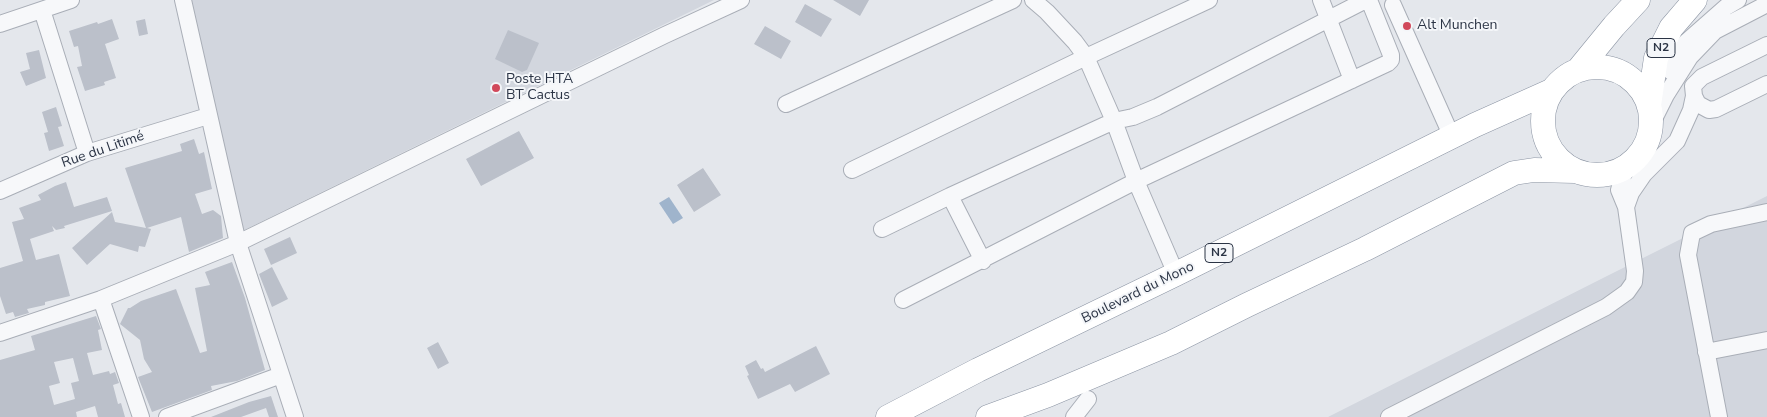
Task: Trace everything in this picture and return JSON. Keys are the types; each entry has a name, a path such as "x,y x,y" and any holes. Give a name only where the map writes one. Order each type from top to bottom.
{"highway":[{"name":"N2","path":"1578,70 1638,0"},
{"name":"N2","path":"1655,108 1635,82 1621,72 1604,67 1578,70 1562,78 1551,90 1544,108 1542,126 1544,136 1553,153 1566,166 1586,175 1600,176 1617,172 1640,155 1648,141 1655,108 1656,58 1672,28 1695,0"},
{"name":"Boulevard du Mono","path":"888,417 978,370 1551,90"},
{"name":"N2","path":"988,417 1057,391 1171,343 1366,249 1514,173 1541,170 1574,171"}],"street":[{"path":"0,24 71,0"},
{"path":"183,0 238,243 295,417"},
{"path":"0,333 101,299 238,243 665,34 741,0"},
{"path":"786,104 1013,0"},
{"path":"1033,0 1075,42 1086,57 1176,274"},
{"path":"852,170 1208,0"},
{"path":"1321,0 1352,80"},
{"path":"882,229 1114,121 1133,117 1156,107 1368,0 1391,55 1391,60 1388,63 1136,181 903,300"},
{"path":"1655,108 1672,65 1684,44 1726,7 1738,0"},
{"path":"1655,108 1690,57 1715,31 1767,4"},
{"path":"1393,5 1452,137"},
{"path":"42,10 87,153"},
{"path":"1626,207 1631,193 1644,174 1676,141 1691,110 1694,96 1693,86 1702,77 1767,46"},
{"path":"1694,96 1698,104 1709,110 1716,109 1767,84"},
{"name":"Rue du Litimé","path":"0,191 87,153 208,116"},
{"path":"1389,417 1606,307 1627,292 1634,282 1635,271 1626,207 1620,190 1626,167"},
{"path":"950,196 982,261"},
{"path":"1719,417 1688,255 1692,233 1711,224 1767,212"},
{"path":"101,299 141,417"},
{"path":"1706,352 1767,340"},
{"path":"167,417 281,375"},
{"path":"1074,417 1088,398"}],"shaded area":[{"path":"191,0 714,0 240,232"},
{"path":"1767,196 1767,417 1328,417 1607,276"}],"water":[{"path":"669,197 683,218 673,224 659,203"}],"building":[{"path":"833,0 869,0 860,16"},
{"path":"805,4 832,19 821,37 795,22"},
{"path":"112,19 119,39 105,44 116,78 104,82 105,85 85,91 77,67 82,66 78,46 74,47 69,31"},
{"path":"145,19 148,34 139,36 136,21"},
{"path":"765,26 791,41 781,59 754,44"},
{"path":"508,30 539,43 527,70 522,72 495,59"},
{"path":"39,50 46,78 26,86 20,72 30,69 26,53"},
{"path":"56,107 62,126 58,127 64,146 49,151 44,133 48,132 42,112"},
{"path":"519,131 534,158 481,186 466,159"},
{"path":"194,139 199,154 204,152 212,189 195,194 202,214 213,210 221,216 223,238 189,252 181,217 147,228 151,229 145,247 139,246 138,252 110,244 87,265 72,248 112,212 115,222 146,228 125,168 182,151 180,144"},
{"path":"703,168 721,195 694,212 677,185"},
{"path":"66,182 74,207 107,197 112,211 64,226 65,228 56,230 52,226 54,231 30,239 36,260 59,254 70,296 45,302 45,305 27,309 29,313 15,317 13,312 6,314 0,296 0,268 23,261 12,222 24,219 19,208 41,200 38,195"},
{"path":"290,237 297,253 271,265 264,249"},
{"path":"232,262 245,298 265,370 237,381 211,386 212,390 152,412 138,377 152,372 144,359 140,340 120,324 128,308 141,301 176,289 200,353 207,351 195,288 210,285 205,272"},
{"path":"272,267 288,299 272,307 259,274"},
{"path":"96,316 101,329 98,330 102,350 87,353 93,375 109,371 110,374 115,372 119,383 113,385 118,404 121,403 125,417 98,417 95,406 76,412 77,417 0,417 0,360 35,350 31,336","holes":["73,358 79,381 71,383 75,399 54,405 49,386 60,383 54,362"]},
{"path":"438,342 449,363 438,369 427,348"},
{"path":"816,346 830,374 795,392 790,384 758,399 747,376 749,375 745,366 756,360 765,372"},
{"path":"271,396 278,417 269,417 266,408 241,417 211,417 249,402"}],"place":[{"name":"Alt Munchen","path":"1407,26"},
{"name":"Poste HTA BT Cactus","path":"496,88"}]}
